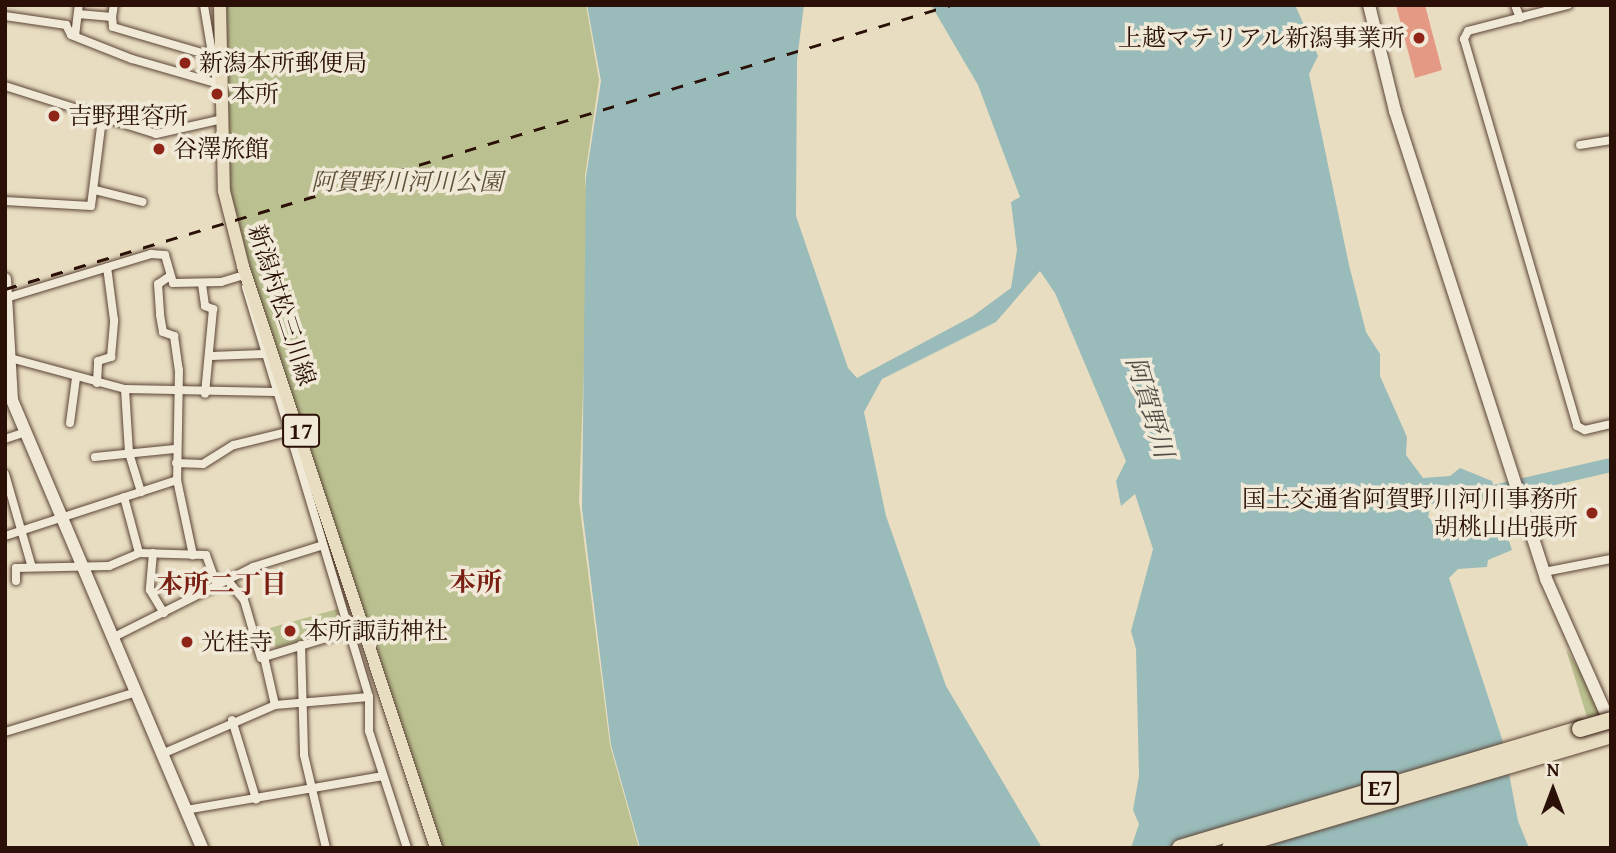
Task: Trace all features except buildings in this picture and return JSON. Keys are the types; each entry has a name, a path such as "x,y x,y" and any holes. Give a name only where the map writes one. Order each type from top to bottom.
{"highway":[{"name":"E7","path":"1180,848 1611,723"},
{"name":"E7","path":"1230,848 1611,735"}],"main road":[{"name":"新潟村松三川線","path":"220,5 224,191 244,271 434,847"}],"street":[{"path":"114,5 113,27 209,55"},
{"path":"5,86 156,134 223,120 212,82 204,5"},
{"path":"1369,5 1395,111 1544,572 1611,723"},
{"path":"1516,5 1520,18"},
{"path":"1568,5 1468,31 1464,39 1577,426 1586,430 1611,424"},
{"path":"75,36 79,10 112,17"},
{"path":"5,16 66,25 75,36 212,82"},
{"path":"5,201 91,206 102,119"},
{"path":"1580,145 1611,140"},
{"path":"95,190 143,202"},
{"path":"6,298 107,267 165,255 173,284 202,284 244,271 263,354 346,632 369,697 369,732 407,848"},
{"path":"97,383 98,360 111,357 114,320 107,267"},
{"path":"170,276 158,284 160,315 163,332 174,336 180,393 175,449 177,480 193,555"},
{"path":"5,279 12,400 202,848"},
{"path":"202,284 205,306 213,309 211,356 205,394"},
{"path":"8,354 76,378 125,389 205,394 275,392"},
{"path":"211,356 263,354"},
{"path":"70,423 76,378"},
{"path":"125,389 129,453 141,492"},
{"path":"5,439 25,432"},
{"path":"176,463 203,464 226,448 287,432"},
{"path":"95,457 175,449"},
{"path":"5,474 31,565"},
{"path":"5,536 177,480"},
{"path":"124,497 139,552"},
{"path":"112,638 217,586 230,583 253,567 320,546"},
{"path":"16,582 16,568 31,565 83,568 117,564 139,552 206,555 217,586"},
{"path":"153,554 150,590 164,613"},
{"path":"1544,572 1611,559"},
{"path":"230,583 244,600 264,657 275,705"},
{"path":"264,657 346,632"},
{"path":"301,645 301,703 311,786 326,848"},
{"path":"5,732 137,692"},
{"path":"162,754 232,720 275,705 369,697"},
{"path":"232,720 256,799"},
{"path":"186,810 256,799 311,786 382,776"}],"green space":[{"name":"阿賀野川河川公園","path":"224,5 586,5 599,80 585,176 589,231 579,501 610,745 639,848 439,848 250,279 228,191"},
{"path":"337,609 343,628 276,648 270,628"},
{"path":"1566,649 1587,682 1599,714 1587,717"}],"water":[{"name":"阿賀野川","path":"587,5 804,5 797,60 796,216 848,368 857,378 973,316 1011,288 1017,250 1011,202 1020,197 978,85 931,5 1295,5 1318,56 1309,74 1349,265 1366,332 1380,354 1380,376 1407,437 1406,455 1423,478 1450,476 1460,468 1492,481 1499,502 1465,494 1431,504 1428,517 1443,531 1487,537 1506,532 1512,550 1488,560 1487,567 1458,569 1449,578 1503,742 1518,821 1529,848 1131,848 1139,824 1133,810 1139,776 1136,649 1131,631 1153,549 1135,494 1121,506 1116,481 1126,461 1055,293 1040,271 996,322 882,379 864,412 886,516 946,686 1042,848 640,848 611,745 582,508 586,177 601,81"}],"waterway":[{"path":"1441,496 1472,497 1611,465"}],"railway":[{"path":"5,289 951,5"}],"place":[{"name":"上越マテリアル新潟事業所","path":"1419,38"},
{"name":"新潟本所郵便局","path":"185,63"},
{"name":"本所","path":"217,94"},
{"name":"吉野理容所","path":"54,116"},
{"name":"谷澤旅館","path":"159,149"},
{"name":"国土交通省阿賀野川河川事務所 胡桃山出張所","path":"1592,513"},
{"name":"本所諏訪神社","path":"290,631"},
{"name":"光桂寺","path":"187,642"}],"district":[{"name":"本所","path":"476,582"},
{"name":"本所二丁目","path":"222,584"}]}
